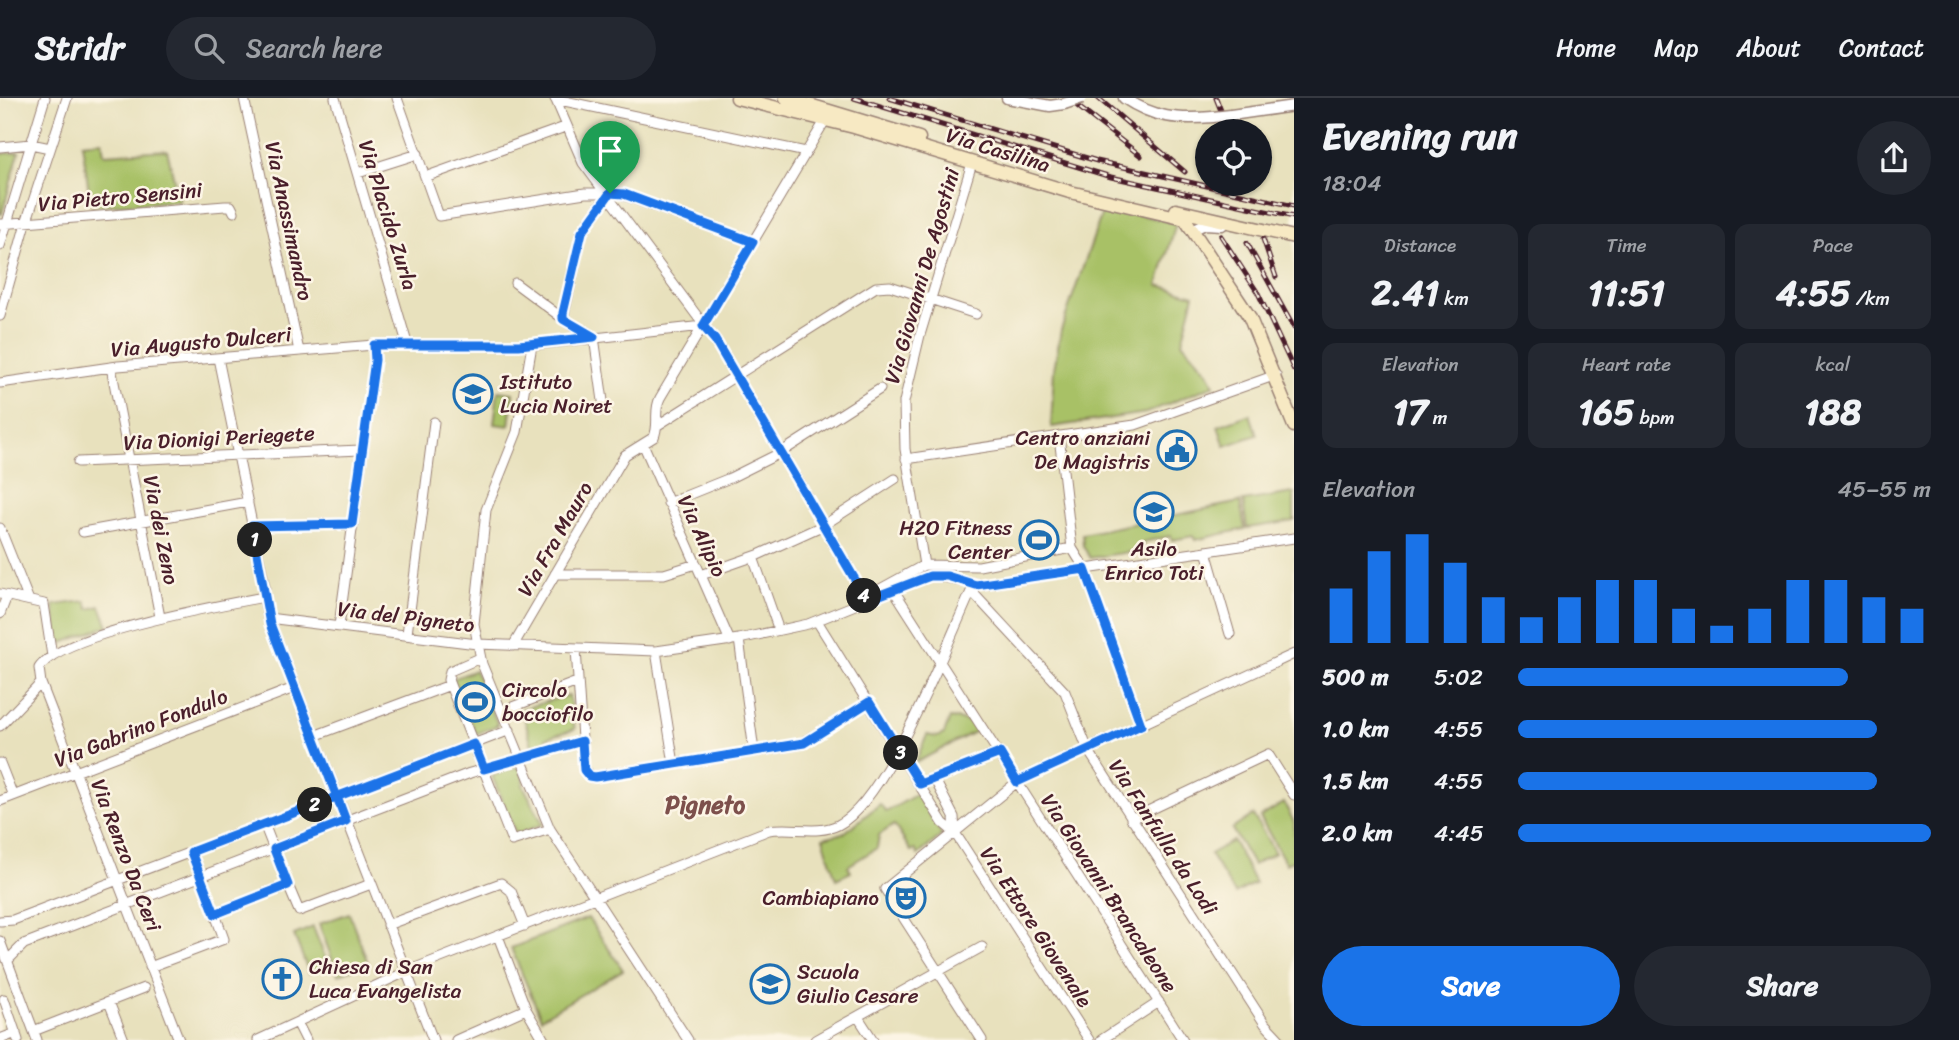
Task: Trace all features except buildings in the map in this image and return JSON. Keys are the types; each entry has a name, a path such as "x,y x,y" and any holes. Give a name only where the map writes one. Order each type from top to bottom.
{"main road":[{"name":"Via Casilina","path":"737,98 826,119 1070,192 1184,219 1194,229"},
{"name":"Via Casilina","path":"786,98 1074,186 1294,237"},
{"path":"1194,229 1241,302 1276,375 1294,426"}],"street":[{"path":"0,246 3,224 45,98"},
{"path":"0,316 26,223 67,98"},
{"name":"Via Anassimandro","path":"244,98 299,351"},
{"name":"Via Placido Zurla","path":"335,98 407,343"},
{"path":"397,98 439,216 585,193 624,194 753,242"},
{"path":"1007,98 1050,106 1082,98"},
{"path":"1124,98 1142,110 1168,119 1213,117 1294,106"},
{"path":"555,99 806,152"},
{"path":"555,99 583,163 715,340 867,600"},
{"path":"643,446 654,437 658,425 655,407 826,119"},
{"path":"425,177 565,127"},
{"path":"0,147 31,144 50,148"},
{"path":"358,173 418,154"},
{"name":"Via Giovanni De Agostini","path":"924,565 906,459 904,402 972,163"},
{"path":"563,319 582,232 608,194"},
{"name":"Via Pietro Sensini","path":"3,224 225,205 231,206 234,212"},
{"name":"Via Casilina","path":"1194,229 1208,224 1245,227"},
{"path":"515,283 563,319 594,337 603,401"},
{"path":"658,425 876,287 890,286 976,314"},
{"name":"Via Augusto Dulceri","path":"0,383 111,367 299,351 407,343 532,345 703,326"},
{"path":"338,626 375,360 374,345"},
{"path":"532,345 517,432 486,510 474,611 480,658 551,830 688,1040"},
{"path":"218,358 239,453 268,618 433,1040"},
{"name":"Via dei Zeno","path":"111,367 160,617"},
{"path":"906,459 1148,421 1276,375"},
{"path":"668,503 730,478 780,453 880,389"},
{"path":"407,634 434,422"},
{"path":"1059,436 1072,548 1085,569 1141,725"},
{"name":"Via Fra Mauro","path":"513,646 629,450 643,446"},
{"name":"Via Alipio","path":"643,446 701,575 735,640 754,751"},
{"name":"Via Dionigi Periegete","path":"78,462 239,453 361,450"},
{"path":"701,575 753,557 824,525 895,479"},
{"path":"83,532 248,502"},
{"path":"252,526 352,524"},
{"path":"0,528 28,598"},
{"name":"Via del Pigneto","path":"268,618 477,644 656,651 735,640 817,621 930,576 947,576 974,584 1294,538"},
{"name":"Via del Pigneto","path":"867,600 871,594 924,565 979,566 1072,548"},
{"path":"1206,551 1230,634"},
{"path":"753,557 778,625"},
{"path":"555,574 664,575 696,564"},
{"path":"258,1040 405,972 756,835 773,829 828,828 850,816 876,786 898,748 974,584"},
{"name":"Via Fanfulla da Lodi","path":"974,584 975,595 1065,692 1088,750 1265,1024 1280,1040"},
{"name":"Via Giovanni Brancaleone","path":"893,589 1183,1040"},
{"path":"0,614 3,595 28,598 44,605 52,656"},
{"path":"0,726 41,683 39,668 52,656 160,617 264,597"},
{"name":"Via Ettore Giovenale","path":"817,621 943,823 955,832 1089,1040"},
{"path":"576,649 584,770 589,776 806,742 869,702"},
{"path":"656,651 674,764"},
{"path":"982,1040 885,889 1017,782 1294,654"},
{"path":"480,658 450,671 450,685 512,841 551,830"},
{"path":"502,711 577,682"},
{"name":"Via Renzo Da Ceri","path":"41,683 179,1040"},
{"path":"314,736 450,685"},
{"name":"Via Gabrino Fondulo","path":"0,801 294,688"},
{"path":"0,921 13,920 510,730"},
{"path":"8,960 24,944 346,821 484,769 582,741"},
{"path":"920,784 1000,753"},
{"path":"1131,819 1267,754 1272,755 1294,795"},
{"path":"0,763 13,796"},
{"path":"1284,777 1294,772"},
{"name":"Via Ettore Giovenale","path":"934,778 954,817 955,832"},
{"path":"264,824 299,911 371,884"},
{"path":"150,967 224,939 191,852"},
{"path":"387,925 504,883 514,896 525,926"},
{"path":"215,914 288,885"},
{"path":"498,936 526,1009 544,1040"},
{"path":"0,941 36,1035 144,988"},
{"path":"815,1040 982,947"},
{"path":"0,1039 17,1037 2,1000 21,992"},
{"path":"109,1002 124,1040"},
{"path":"1101,1040 1159,1002"},
{"path":"456,1040 526,1009"},
{"path":"858,1017 873,1040"},
{"path":"297,1022 306,1040"}],"green space":[{"path":"102,141 104,154 167,150 179,201 91,206 82,143"},
{"path":"19,152 2,214 0,214 0,154"},
{"path":"1104,207 1176,223 1158,285 1194,295 1182,342 1208,372 1214,385 1146,413 1051,427 1054,369 1061,330"},
{"path":"498,391 513,393 509,426 494,424"},
{"path":"1250,414 1257,435 1225,446 1218,426"},
{"path":"1294,493 1294,521 1247,528 1243,501"},
{"path":"1240,502 1245,529 1195,540 1193,536 1172,540 1171,536 1143,542 1143,550 1090,558 1083,546 1082,534"},
{"path":"86,601 89,609 100,606 108,626 62,643 58,642 54,605"},
{"name":"Circolo bocciofilo","path":"475,670 498,725 476,734 453,679"},
{"path":"569,695 575,729 546,738 548,744 533,749 522,709"},
{"path":"950,718 971,722 976,731 915,763 927,735 937,737 944,734"},
{"path":"519,766 524,779 523,785 543,824 516,835 492,776"},
{"path":"917,794 942,835 918,855 915,850 911,851 894,825 879,835 877,848 848,866 851,872 836,879 823,838 844,833 880,804 886,812"},
{"path":"1284,803 1294,822 1294,860 1286,864 1260,817"},
{"path":"1253,815 1275,853 1253,865 1232,829"},
{"path":"1233,841 1255,883 1235,894 1210,854"},
{"path":"349,913 368,963 338,975 319,924"},
{"path":"588,918 623,970 541,1018 511,948"},
{"path":"313,927 328,965 309,973 294,935"}],"railway":[{"path":"854,98 1111,177 1294,217"},
{"path":"889,98 1097,161 1294,206"},
{"path":"1067,98 1141,156"},
{"path":"1098,98 1185,172"},
{"path":"1216,98 1224,119"},
{"path":"1221,236 1258,293 1294,370"},
{"path":"1263,239 1276,277"},
{"path":"1247,243 1294,328"}],"place":[{"name":"Istituto Lucia Noiret","path":"473,394"},
{"name":"Centro anziani De Magistris","path":"1177,450"},
{"name":"Asilo Enrico Toti","path":"1154,512"},
{"name":"H2O Fitness Center","path":"1039,540"},
{"name":"Circolo bocciofilo","path":"475,702"},
{"name":"Cambiapiano","path":"906,898"},
{"name":"Chiesa di San Luca Evangelista","path":"282,979"},
{"name":"Scuola Giulio Cesare","path":"770,984"}],"district":[{"name":"Pigneto","path":"705,805"}],"route":[{"path":"610,193 582,232 563,313 563,319 594,337 532,345 374,345 375,360 352,524 252,526 270,624 337,797 346,821 274,849 288,885 215,914 191,852 337,797 474,744 484,769 582,741 584,770 587,775 595,777 804,743 869,702 920,784 1000,753 1017,782 1141,725 1085,569 976,585 947,576 930,576 915,579 867,600 715,340 703,326 753,242 624,194 610,193"}]}
